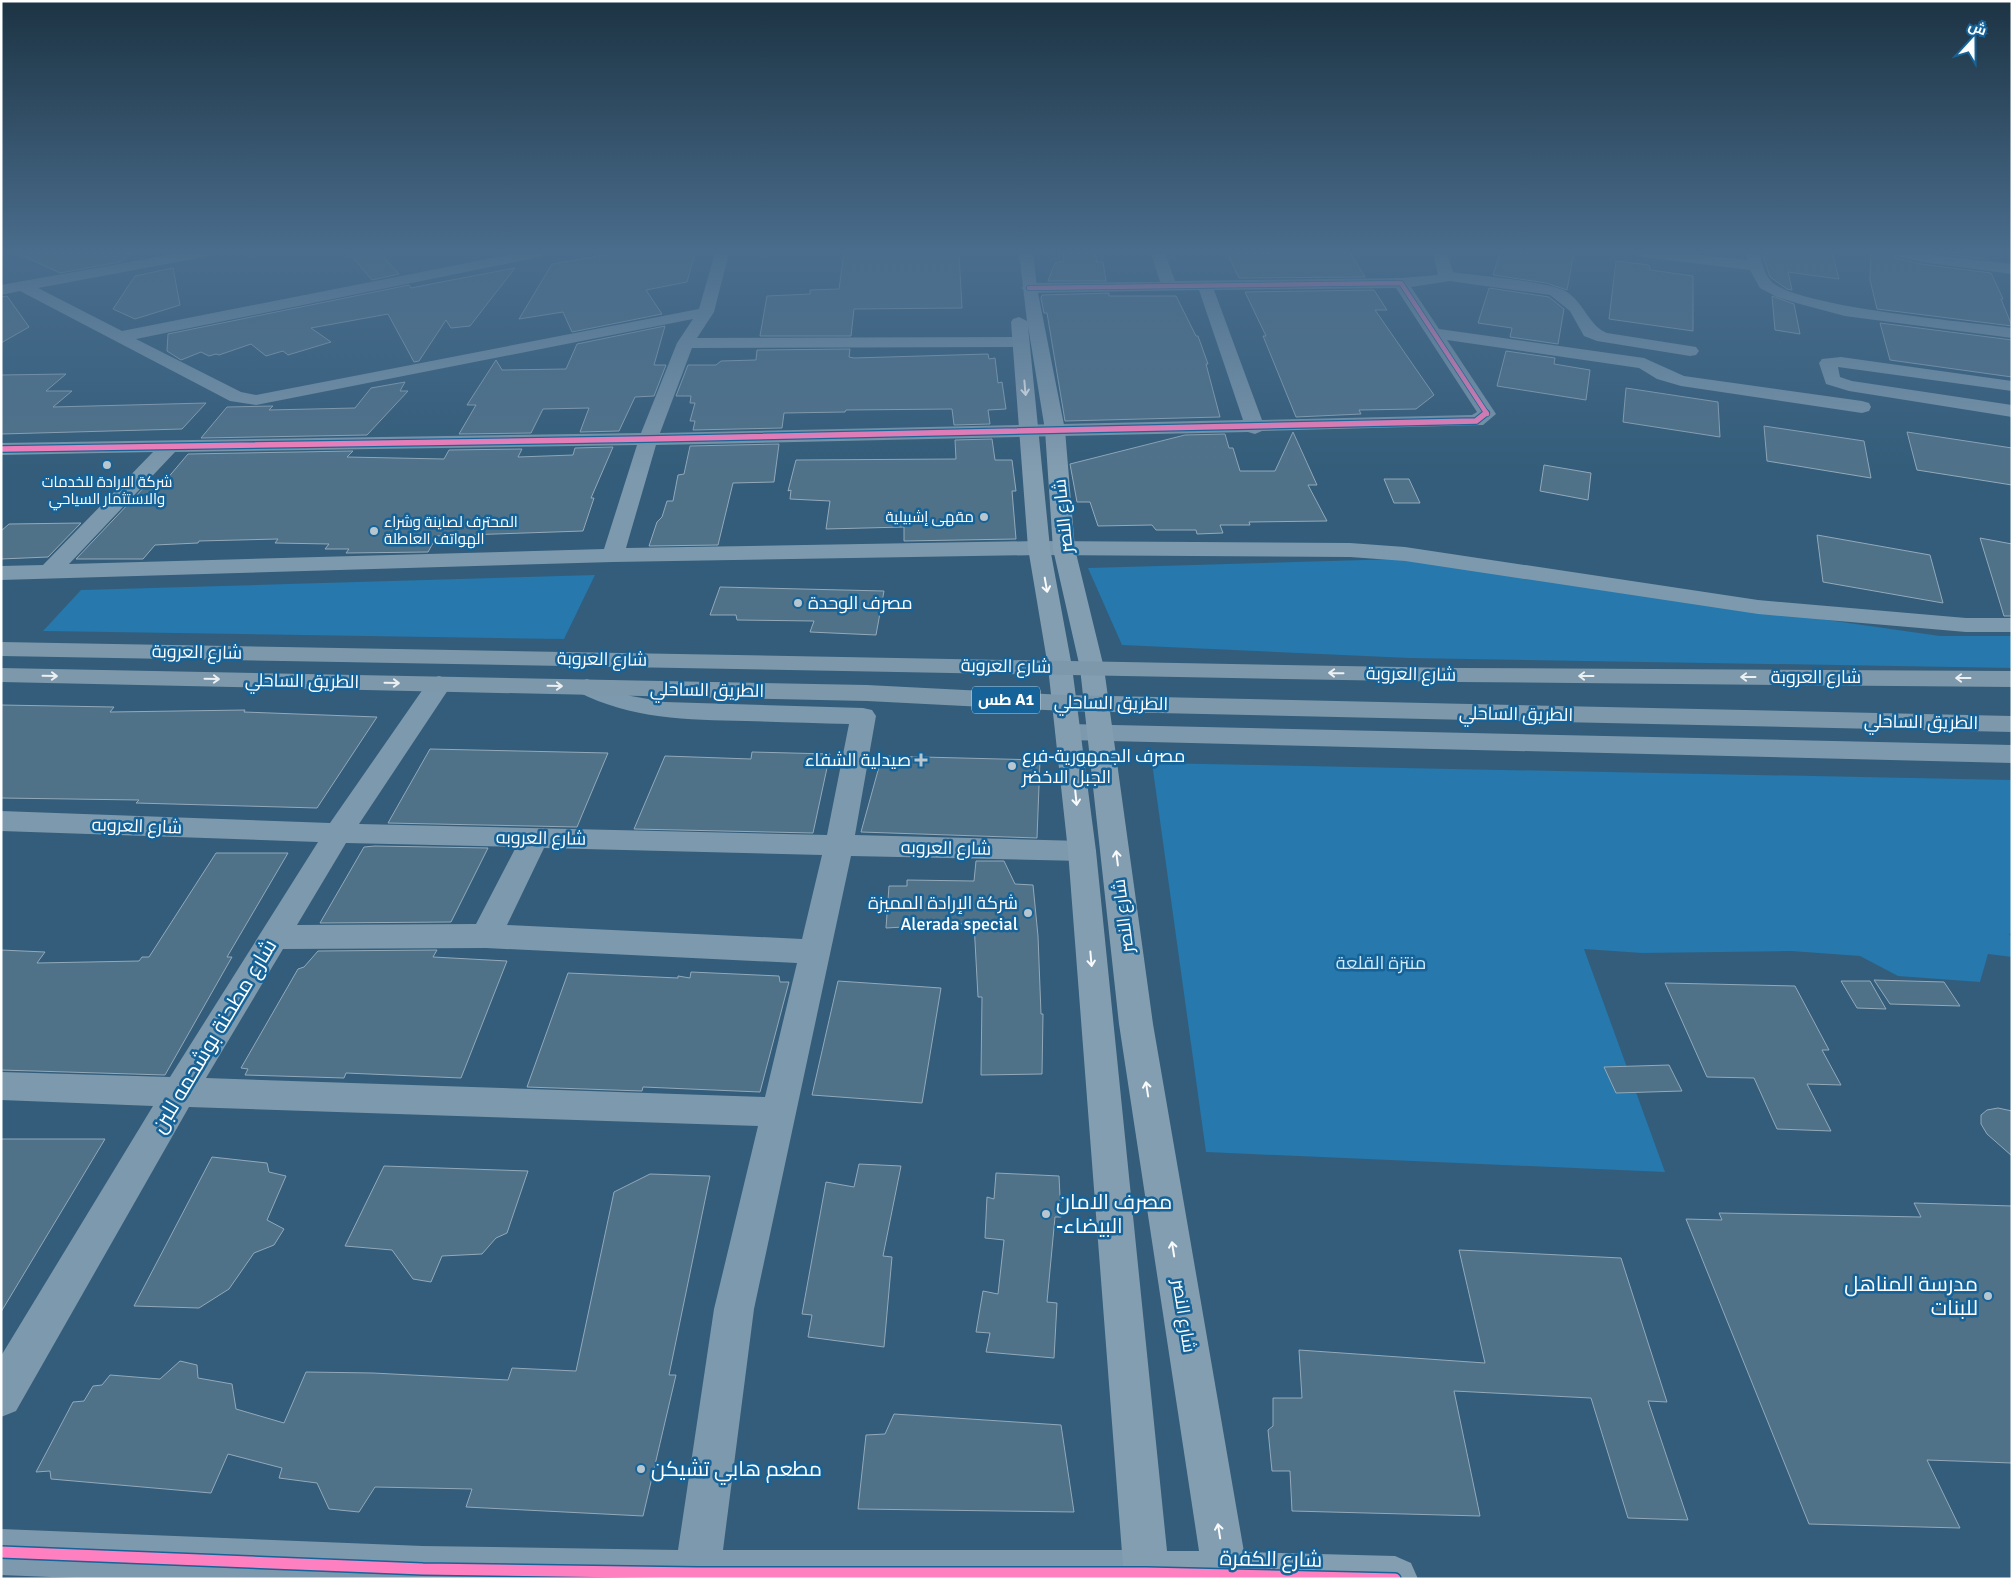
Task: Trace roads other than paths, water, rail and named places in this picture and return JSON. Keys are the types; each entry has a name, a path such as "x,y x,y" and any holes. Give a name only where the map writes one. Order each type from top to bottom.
{"highway":[{"name":"شارع العروبة","path":"1,649 1458,675 2012,679"},
{"name":"الطريق الساحلي","path":"1,675 867,693 1067,718 1097,703 2012,724"}],"street":[{"path":"99,327 236,397 256,400 631,327"},
{"path":"119,337 170,327"},
{"path":"613,555 648,439 685,343 696,327"},
{"name":"شارع النصر","path":"1020,327 1021,342 1042,430"},
{"name":"شارع النصر","path":"1033,327 1052,549 1060,668 1082,851 1146,1576"},
{"path":"1219,327 1254,428"},
{"path":"1,449 648,439 1042,430 1254,428 1482,420 1487,414 1429,327"},
{"path":"1587,327 1590,332 1603,337 1690,351"},
{"path":"1966,327 2012,333"},
{"path":"1434,334 1644,363 1663,375 1681,381 1862,407"},
{"path":"685,343 1021,342"},
{"path":"2012,386 1841,362 1828,363 1832,380 1844,384 2012,411"},
{"path":"1931,375 1936,399"},
{"path":"50,571 170,446"},
{"path":"1,573 613,555 1052,549 1366,551 1405,554 1758,607 1966,625 2012,625"},
{"name":"شارع النصر","path":"1052,549 1092,668 1136,1024 1226,1577"},
{"name":"شارع مطحنة بوشحمه للبن","path":"1,1396 180,1091 338,833 439,684"},
{"path":"587,687 605,698 632,706 699,712 863,716 839,846 734,1309 697,1573"},
{"path":"1067,718 1100,733 2012,754"},
{"name":"شارع العروبه","path":"1,821 338,833 1082,851"},
{"path":"486,936 535,838"},
{"path":"274,938 486,936 815,952"},
{"path":"1,1086 780,1112"},
{"path":"1,1552 423,1569 1146,1576"},
{"name":"شارع الكفرة","path":"1146,1576 1395,1579"}],"place":[{"name":"شركة الارادة للخدمات والاستثمار السياحي","path":"107,465"},
{"name":"مقهى إشبيلية","path":"984,517"},
{"name":"المحترف لصاينة وشراء الهواتف العاطلة","path":"374,531"},
{"name":"مصرف الوحدة","path":"798,603"},
{"name":"صيدلية الشفاء","path":"921,760"},
{"name":"مصرف الجمهورية-فرع الجبل الاخضر","path":"1012,766"},
{"name":"شركة الإرادة المميزة Alerada special","path":"1028,913"},
{"name":"مصرف الامان -البيضاء","path":"1046,1214"},
{"name":"مدرسة المناهل للبنات","path":"1988,1296"},
{"name":"مطعم هابي تشيكن","path":"641,1469"}],"park label":[{"name":"منتزة القلعة","path":"1381,963"}]}
